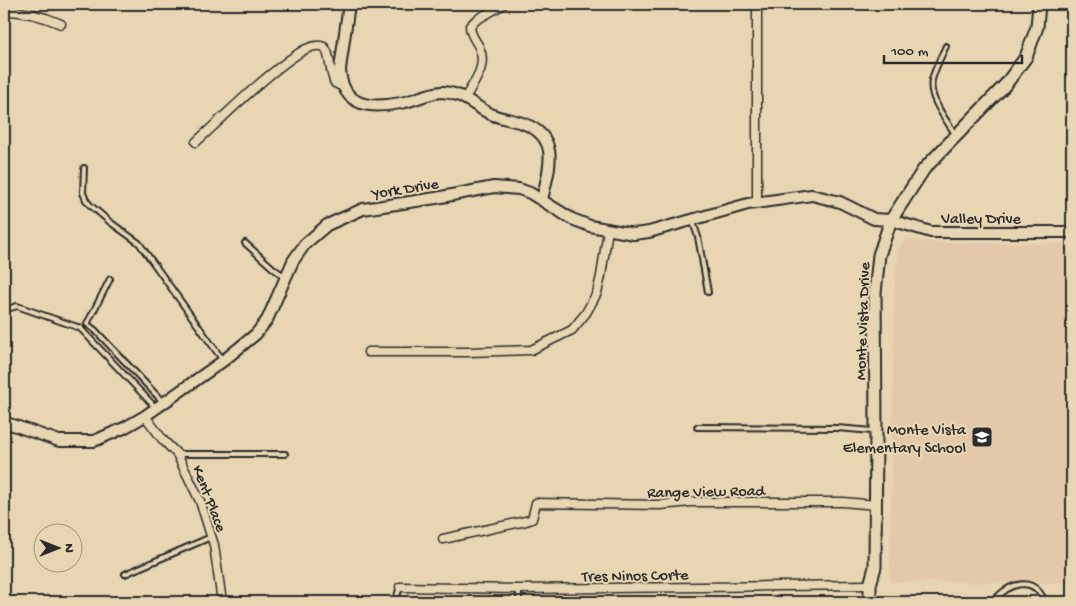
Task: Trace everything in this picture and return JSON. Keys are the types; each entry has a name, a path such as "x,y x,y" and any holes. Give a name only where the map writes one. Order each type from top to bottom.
{"main road":[{"name":"Monte Vista Drive","path":"870,602 870,585 875,567 875,293 879,255 891,220 924,169 1006,84 1026,57 1037,28 1039,4"}],"street":[{"path":"348,4 340,69 341,80 348,94 360,104 374,106 404,102 432,93 459,94 492,115 527,124 542,135 547,142 551,158 542,200"},
{"path":"465,98 483,63 483,56 470,34 470,26 476,20 504,4"},
{"path":"757,4 757,202"},
{"path":"4,11 17,11 45,17 61,24"},
{"path":"196,142 258,86 300,53 312,47 318,45 327,50 331,77 335,84 345,88"},
{"name":"York Drive","path":"4,423 13,424 59,441 94,441 124,428 145,416 223,361 256,334 266,320 293,261 305,244 327,225 363,209 494,187 518,189 530,193 572,219 590,226 634,234 649,232 757,202 812,195 840,202 874,219 891,220"},
{"name":"Valley Drive","path":"891,220 931,232 1072,232"},
{"path":"368,352 531,350 572,330 586,313 597,293 602,276 608,230"},
{"name":"Kent Place","path":"145,416 163,440 177,454 200,501 211,537 222,602"},
{"name":"Range View Road","path":"443,539 532,519 536,503 660,505 691,502 844,502 876,505"},
{"name":"Tres Ninos Corte","path":"400,587 518,589 870,585"}],"lane":[{"path":"946,46 932,81 933,94 940,110 957,136"},
{"path":"84,168 83,193 86,200 110,222 139,243 223,361"},
{"path":"692,220 698,237 708,292"},
{"path":"245,243 274,269 286,277"},
{"path":"110,280 87,324 95,330 160,405"},
{"path":"4,310 18,306 80,328 160,405"},
{"path":"697,428 837,428 876,430"},
{"path":"177,454 285,454"},
{"path":"126,574 211,537"},
{"path":"993,602 1005,590 1014,585 1023,584 1038,591 1045,602"},
{"path":"395,602 400,587"},
{"path":"518,589 519,602"}],"shaded area":[{"name":"Monte Vista Elementary School","path":"906,239 928,242 1063,244 1072,250 1072,583 890,582 894,293 898,248"}],"place":[{"name":"Monte Vista Elementary School","path":"982,437"}]}
